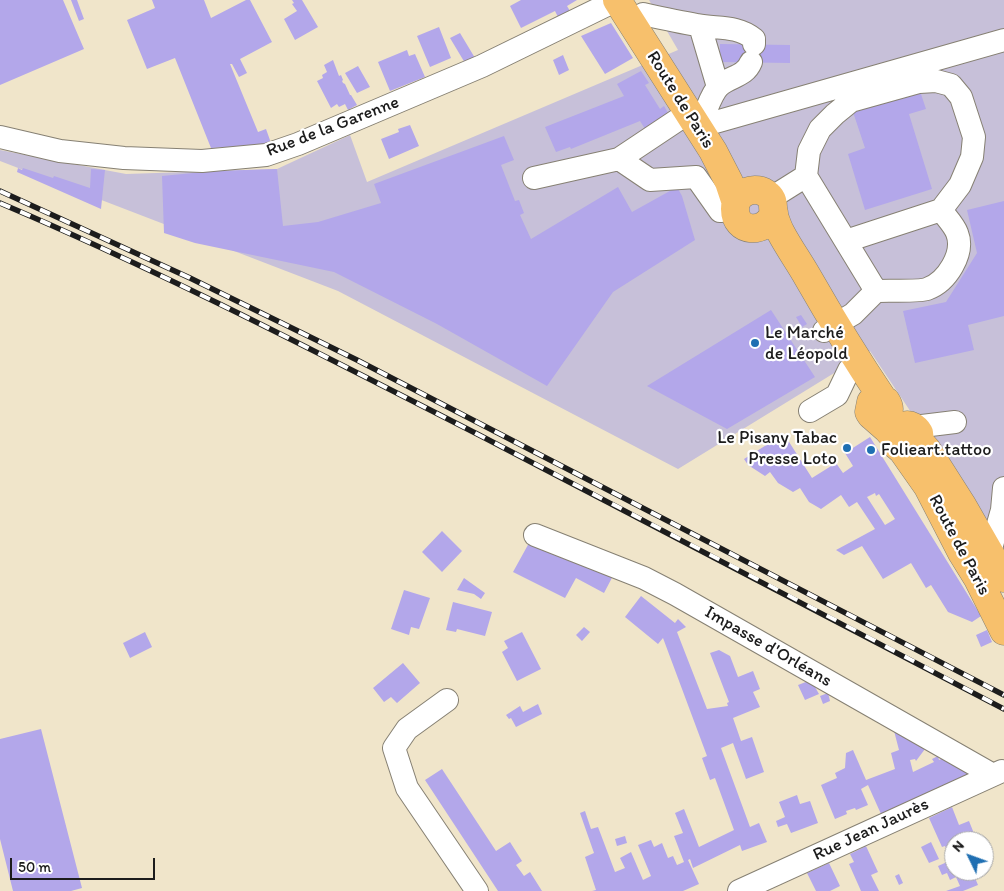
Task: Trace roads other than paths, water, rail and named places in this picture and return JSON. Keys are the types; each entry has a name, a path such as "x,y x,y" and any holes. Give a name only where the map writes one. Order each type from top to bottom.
{"main road":[{"name":"Route de Paris","path":"617,0 700,120 754,207 768,241 895,424 962,553 978,578 1004,631"},
{"name":"Route de Paris","path":"638,7 700,120"},
{"name":"Route de Paris","path":"829,327 848,370 895,424 927,450 1004,578"}],"street":[{"name":"Rue de la Garenne","path":"0,137 60,151 124,158 202,161 266,155 298,144 482,66 617,0"},
{"path":"638,7 700,26 734,29 748,34 754,39 749,68 718,87 700,120"},
{"path":"700,26 718,87"},
{"path":"534,178 619,159 700,120 1004,40"},
{"path":"846,241 942,210 960,185 972,157 974,137 961,97 951,85 936,81 919,82 851,102 820,129 809,151 806,176 876,291"},
{"path":"619,159 650,180 696,177 720,211 754,207 806,176"},
{"path":"829,327 852,314 876,291 926,289 939,281 951,269 959,253 957,233 942,210"},
{"path":"810,411 837,395 848,370"},
{"path":"895,424 922,426 955,422"},
{"name":"Route de Paris","path":"928,487 962,530 975,551 1004,589"},
{"path":"990,552 1002,510 1004,488"},
{"name":"Impasse d'Orléans","path":"535,535 644,578 998,773"},
{"path":"447,700 407,729 394,748 407,788 477,891"},
{"name":"Rue Jean Jaurès","path":"739,891 998,773"}],"railway":[{"path":"0,191 190,278 357,360 1004,695"},
{"path":"0,203 183,286 304,346 679,538 1004,709"}],"place":[{"name":"Le Marché de Léopold","path":"755,343"},
{"name":"Le Pisany Tabac Presse Loto","path":"847,448"},
{"name":"Folieart.tattoo","path":"871,450"}]}
